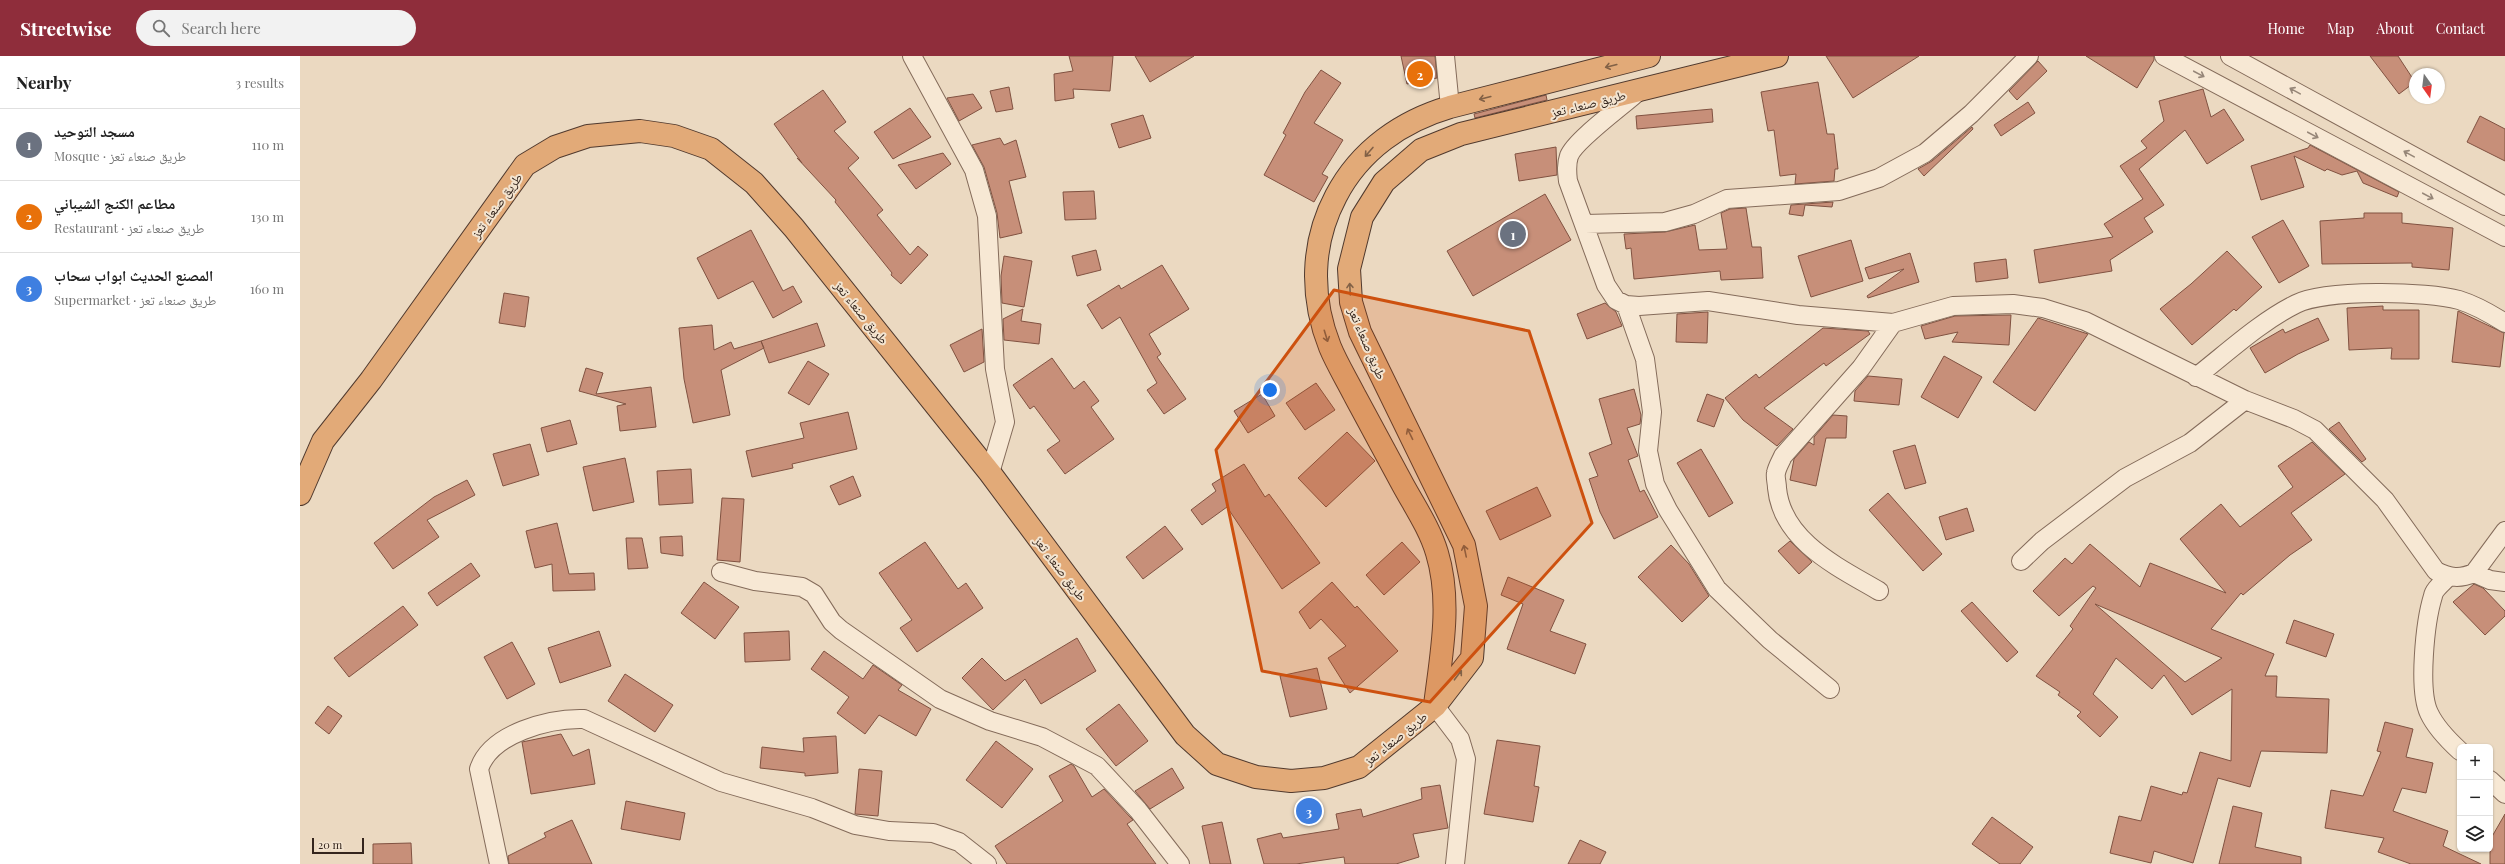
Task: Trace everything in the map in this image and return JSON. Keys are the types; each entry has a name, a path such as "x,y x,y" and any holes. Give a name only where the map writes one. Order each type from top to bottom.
{"highway":[{"name":"طريق صنعاء تعز","path":"1435,706 1445,601 1437,554 1420,515 1330,347 1317,304 1315,275 1320,236 1328,210 1343,183 1375,146 1396,130 1432,112 1649,56"},
{"name":"طريق صنعاء تعز","path":"300,494 323,441 371,380 525,165 555,147 588,136 640,131 674,136 711,149 754,183 794,228 990,473 1184,735 1217,764 1256,777 1291,781 1324,778 1359,767 1435,706 1472,658 1476,606 1464,545 1360,332 1351,302 1349,269 1362,216 1384,182 1421,150 1461,134 1778,56"}],"street":[{"path":"912,56 974,170 987,216 995,368 1005,422 990,473"},
{"path":"1445,56 1450,107"},
{"path":"1585,224 1665,222 1694,214 1727,199 1839,191 1879,178 1925,153 1971,114 2029,56"},
{"path":"2164,56 2505,237"},
{"path":"2230,56 2503,201"},
{"path":"1639,91 1582,139 1569,155 1566,167 1568,181 1585,224 1606,285 1616,300 1626,305 1708,301 1798,315 1893,324 1953,306 1982,303 2043,308 2085,321 2196,377 2245,400 2294,419 2315,430 2385,500 2436,571 2448,577 2466,576 2474,573 2505,531"},
{"path":"2196,377 2264,324 2298,303 2340,293 2424,296 2458,300 2481,309 2505,323"},
{"path":"1626,305 1646,359 1652,412 1648,451 1655,484 1668,510 1717,588 1770,640 1830,689"},
{"path":"1879,591 1829,562 1797,534 1785,516 1778,494 1776,473 1783,456 1861,368 1893,324"},
{"path":"2021,561 2042,541 2125,478 2190,443 2245,400"},
{"path":"721,572 755,581 802,586 814,594 832,622 841,630 940,699 990,721 1042,737 1097,766 1138,810 1180,864"},
{"path":"2474,573 2490,580 2505,582"},
{"path":"2448,577 2433,594 2424,658 2422,687 2429,713 2444,736 2457,748"},
{"path":"1435,706 1460,739 1466,759 1455,864"},
{"path":"499,864 479,769 483,757 492,746 532,727 563,718 584,719 721,782 812,808 855,825 889,831 932,833 958,842 987,864"},
{"path":"2493,783 2505,794"}],"highlighted area":[{"path":"1334,290 1529,331 1592,523 1430,702 1262,671 1216,450"}],"building":[{"path":"1069,56 1113,56 1110,91 1073,89 1074,98 1055,101 1054,74 1073,71"},
{"path":"1135,56 1194,56 1150,82"},
{"path":"1401,56 1435,56 1437,78 1407,84"},
{"path":"1826,56 1919,56 1853,98"},
{"path":"2086,56 2154,56 2154,60 2137,88"},
{"path":"2370,56 2398,56 2409,73 2409,86 2399,94"},
{"path":"2038,61 2047,71 2017,100 2009,91"},
{"path":"1321,70 1341,83 1314,123 1343,140 1322,174 1328,177 1314,202 1264,175 1286,135 1283,133 1305,92"},
{"path":"1818,82 1827,134 1834,134 1838,169 1835,169 1834,181 1795,184 1796,174 1780,176 1774,130 1768,131 1761,92"},
{"path":"1009,87 1013,109 996,112 990,91"},
{"path":"2203,89 2211,117 2224,109 2244,140 2207,164 2185,130 2139,169 2164,205 2144,218 2153,232 2110,260 2112,271 2039,283 2034,250 2113,237 2104,224 2143,199 2120,166 2147,148 2141,141 2164,121 2159,101"},
{"path":"823,90 846,122 834,131 859,158 848,168 883,210 877,215 910,255 918,246 928,255 901,284 891,275 892,273 835,202 836,200 797,158 802,163 774,124"},
{"path":"973,94 982,108 959,121 947,98"},
{"path":"1546,95 1547,100 1475,118 1474,114"},
{"path":"2028,102 2035,113 2001,136 1994,125"},
{"path":"910,108 931,137 893,159 874,132"},
{"path":"1712,109 1713,122 1637,129 1636,116"},
{"path":"1143,115 1151,138 1119,148 1111,124"},
{"path":"2480,116 2505,129 2505,161 2467,142"},
{"path":"1972,127 1973,129 1924,176 1918,169 1932,161"},
{"path":"1000,138 1004,145 1016,140 1026,177 1009,181 1022,233 1000,238 997,213 984,167 972,145"},
{"path":"2310,145 2399,192 2397,197 2363,183 2357,171 2342,175 2327,169 2325,171 2294,156 2304,187 2261,200 2251,166 2308,148"},
{"path":"1556,147 1557,175 1519,181 1515,154"},
{"path":"943,153 951,164 916,189 898,165"},
{"path":"1094,191 1096,219 1065,220 1063,192"},
{"path":"1545,194 1571,240 1473,296 1447,251"},
{"path":"1833,202 1832,207 1805,205 1803,216 1789,214 1791,205"},
{"path":"1746,208 1752,247 1761,247 1763,278 1721,280 1720,271 1634,279 1631,248 1626,249 1624,234 1665,232 1695,225 1699,250 1727,249 1721,213 1730,209"},
{"path":"2364,213 2402,213 2402,223 2453,228 2449,270 2412,267 2412,263 2322,264 2320,221 2364,218"},
{"path":"2283,220 2309,266 2279,283 2252,237"},
{"path":"751,230 783,291 793,286 802,302 773,318 753,281 718,299 697,258"},
{"path":"1851,240 1863,281 1811,297 1798,256"},
{"path":"1096,250 1101,270 1077,276 1072,256"},
{"path":"2227,251 2262,287 2236,311 2234,309 2192,345 2160,309 2191,284"},
{"path":"1910,253 1919,282 1868,298 1867,296 1904,269 1869,279 1865,268"},
{"path":"1004,256 1032,261 1024,307 1002,303 1001,276"},
{"path":"2006,259 2008,278 1976,282 1974,263"},
{"path":"1162,265 1189,309 1149,334 1161,354 1157,357 1186,399 1164,414 1147,390 1157,383 1120,317 1102,329 1087,305 1119,285 1121,289"},
{"path":"504,293 529,297 525,327 499,323"},
{"path":"1605,303 1616,312 1622,326 1587,339 1577,314"},
{"path":"2383,306 2383,310 2419,310 2419,359 2391,359 2392,348 2349,350 2347,308"},
{"path":"1023,309 1021,321 1041,324 1039,344 1004,340 1003,319"},
{"path":"2458,311 2504,333 2500,367 2452,362"},
{"path":"1708,312 1707,343 1676,342 1677,314"},
{"path":"2011,315 2009,345 1952,342 1958,332 1925,339 1921,326 1955,316"},
{"path":"2038,318 2088,334 2035,411 1993,382"},
{"path":"2318,318 2329,340 2298,354 2265,373 2250,348 2283,329 2285,333"},
{"path":"817,323 825,346 769,363 761,341"},
{"path":"712,325 714,350 731,342 734,349 761,341 764,348 721,370 730,415 693,423 684,379 679,328"},
{"path":"1823,328 1868,331 1870,334 1826,366 1824,363 1764,408 1793,429 1777,446 1743,420 1725,398 1756,374 1759,378"},
{"path":"982,329 984,362 964,372 950,345"},
{"path":"1944,356 1982,377 1958,418 1921,397"},
{"path":"1052,358 1074,389 1084,381 1099,401 1091,407 1114,439 1065,474 1047,450 1060,441 1034,406 1030,409 1013,385"},
{"path":"808,361 829,374 809,405 788,393"},
{"path":"586,368 603,373 596,394 651,387 656,427 620,431 617,406 626,404 579,391"},
{"path":"1868,376 1902,379 1899,405 1854,401 1855,391"},
{"path":"1316,383 1335,410 1305,430 1286,403"},
{"path":"1634,389 1641,415 1640,424 1627,428 1638,456 1628,460 1640,492 1644,490 1658,517 1614,539 1600,512 1589,479 1598,476 1589,453 1612,444 1599,399"},
{"path":"1262,394 1275,416 1248,433 1234,411"},
{"path":"1707,394 1724,400 1714,427 1697,421"},
{"path":"848,412 857,449 792,464 793,468 752,477 746,451 804,438 800,423"},
{"path":"1833,415 1847,416 1846,438 1826,438 1816,486 1790,480 1794,459 1809,442 1814,445 1814,437"},
{"path":"570,420 577,444 547,452 541,428"},
{"path":"2339,422 2366,459 2362,462 2329,429"},
{"path":"1347,432 1375,461 1326,507 1298,478"},
{"path":"2312,442 2345,474 2291,513 2312,540 2290,555 2243,595 2241,593 2211,629 2274,654 2265,676 2277,676 2276,697 2329,699 2327,753 2261,751 2250,787 2218,778 2193,863 2154,851 2151,863 2110,853 2119,816 2141,821 2151,786 2182,795 2183,792 2187,793 2200,752 2231,761 2232,689 2192,715 2164,675 2152,689 2116,658 2093,694 2118,717 2100,737 2077,716 2081,712 2058,695 2060,692 2036,676 2073,629 2070,626 2096,588 2093,586 2059,616 2033,591 2065,558 2072,564 2090,544 2140,587 2150,563 2226,593 2180,539 2221,504 2240,527 2293,487 2278,466","holes":["2095,604 2222,658 2185,682"]},
{"path":"530,444 539,475 503,486 493,454"},
{"path":"1915,445 1926,483 1905,489 1893,451"},
{"path":"1701,449 1733,503 1709,517 1677,463"},
{"path":"625,458 634,502 593,511 583,467"},
{"path":"1244,464 1265,497 1269,494 1320,563 1282,589 1227,507 1202,525 1191,510 1216,491 1212,484"},
{"path":"691,469 693,503 659,505 657,471"},
{"path":"853,476 861,496 839,505 830,486"},
{"path":"467,480 475,495 427,520 439,537 393,569 374,543 434,497"},
{"path":"1537,487 1551,516 1500,540 1486,511"},
{"path":"1888,493 1942,554 1923,571 1869,510"},
{"path":"722,498 744,499 740,562 717,560"},
{"path":"1967,508 1974,531 1946,540 1939,517"},
{"path":"557,523 569,574 594,573 595,590 553,591 552,564 535,568 526,531"},
{"path":"1165,526 1183,549 1143,579 1126,557"},
{"path":"682,536 683,556 661,553 660,537"},
{"path":"626,538 642,538 648,568 628,569"},
{"path":"1790,541 1812,562 1799,574 1778,551"},
{"path":"925,542 958,589 966,583 983,608 917,652 900,628 912,620 879,573"},
{"path":"1402,542 1420,562 1384,595 1366,575"},
{"path":"1671,545 1689,564 1709,596 1682,622 1638,577"},
{"path":"471,563 480,576 437,606 428,593"},
{"path":"1508,577 1564,600 1550,631 1586,644 1575,674 1507,649 1523,604 1501,595"},
{"path":"704,582 739,607 715,639 681,613"},
{"path":"1332,582 1355,608 1357,606 1398,651 1350,693 1328,658 1346,646 1321,619 1310,629 1299,612"},
{"path":"2474,584 2483,588 2505,611 2505,616 2485,635 2453,602"},
{"path":"1972,602 2018,652 2007,662 1961,611"},
{"path":"403,606 418,625 349,677 334,658"},
{"path":"2294,620 2334,634 2326,657 2286,643"},
{"path":"599,631 611,666 560,683 548,648"},
{"path":"789,631 790,660 745,662 744,633"},
{"path":"1077,638 1096,671 1041,704 1025,679 993,710 962,678 982,658 1005,681"},
{"path":"512,642 535,684 507,699 484,657"},
{"path":"824,651 863,679 873,665 902,685 898,690 931,709 916,736 879,715 865,734 837,713 849,697 811,669"},
{"path":"1317,668 1327,709 1290,717 1280,676"},
{"path":"625,674 673,705 655,732 608,701"},
{"path":"1119,704 1148,741 1116,766 1086,729"},
{"path":"328,706 342,716 329,734 315,723"},
{"path":"2385,722 2413,729 2406,757 2433,763 2426,793 2402,788 2393,811 2448,831 2443,846 2481,864 2411,864 2378,852 2384,838 2325,828 2331,790 2363,796 2381,752 2377,751"},
{"path":"561,734 573,756 589,749 595,784 531,794 522,742"},
{"path":"836,736 838,773 805,776 805,773 760,768 762,747 804,752 803,738"},
{"path":"1497,740 1540,746 1534,786 1539,787 1533,822 1484,814"},
{"path":"996,741 1033,769 1002,808 966,780"},
{"path":"1071,764 1074,766 1092,797 1104,789 1133,820 1127,824 1156,864 1007,864 995,846 1063,801 1049,776"},
{"path":"1172,768 1184,788 1150,809 1135,791"},
{"path":"859,769 882,771 878,816 855,814"},
{"path":"1440,785 1448,828 1413,834 1419,857 1396,864 1345,864 1344,857 1296,864 1264,864 1257,839 1281,833 1283,838 1339,829 1336,814 1361,809 1363,817 1422,799 1421,788"},
{"path":"626,801 685,813 680,840 621,829"},
{"path":"2233,806 2262,813 2255,847 2301,857 2301,864 2219,864"},
{"path":"2505,814 2505,864 2490,864 2490,852 2493,852 2493,835"},
{"path":"1992,817 2033,847 2020,864 2000,864 1972,844"},
{"path":"572,820 592,864 509,864 508,856 546,837 544,833"},
{"path":"1222,822 1231,864 1210,864 1202,826"},
{"path":"1580,840 1606,852 1600,864 1568,864"},
{"path":"411,843 412,864 373,864 373,844"}],"place":[{"name":"مطاعم الكنج الشيباني","path":"1420,74"},
{"name":"مسجد التوحيد","path":"1513,234"},
{"name":"المصنع الحديث ابواب سحاب","path":"1309,811"}]}
